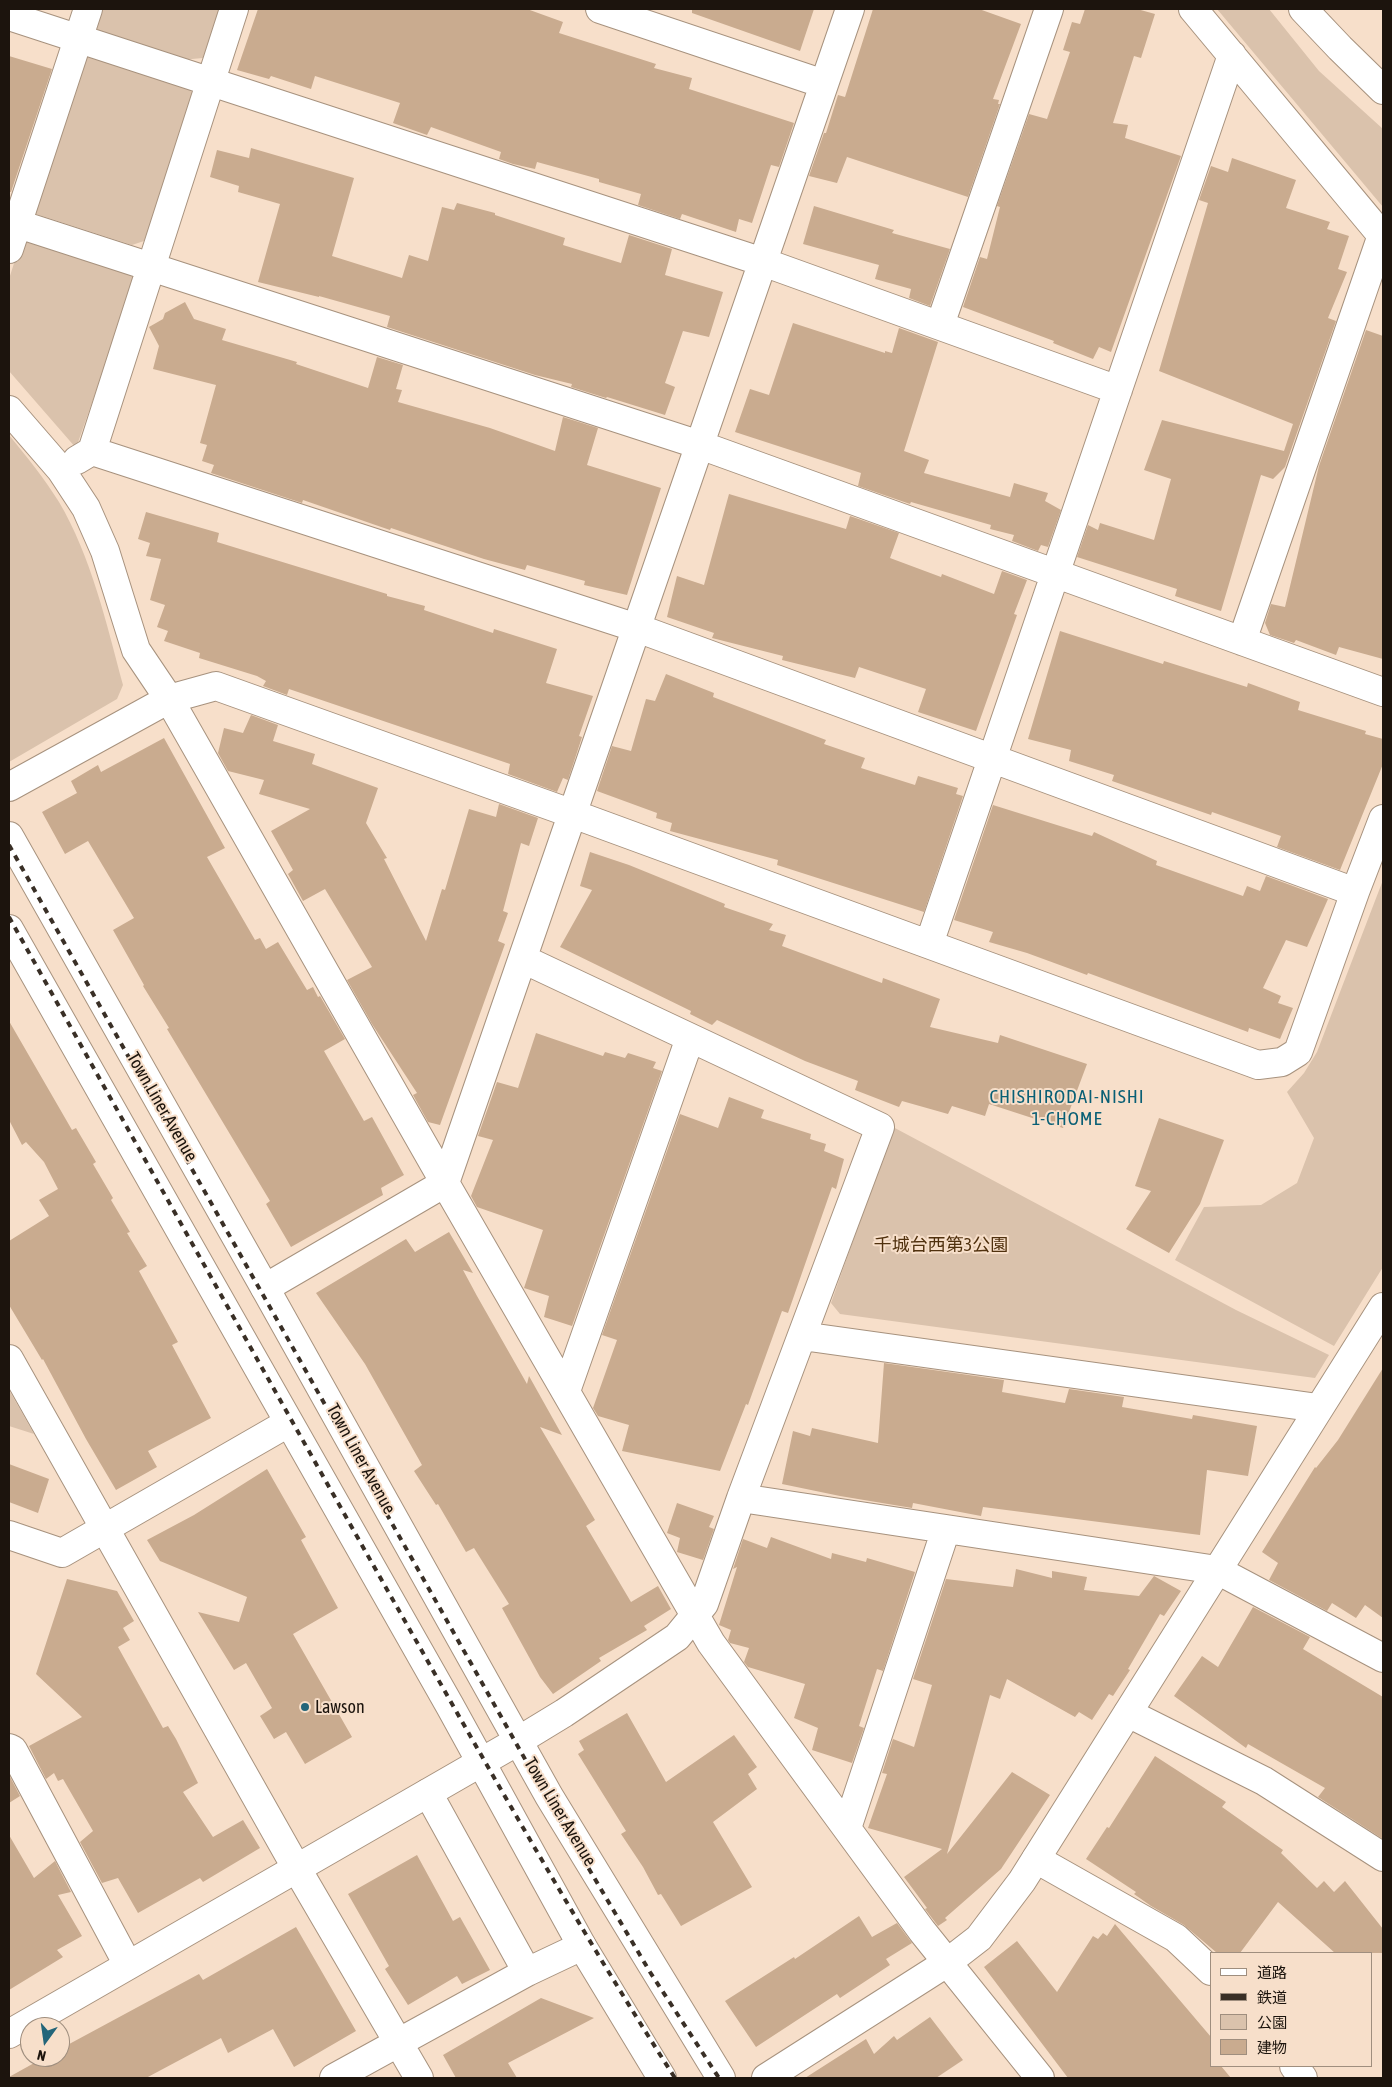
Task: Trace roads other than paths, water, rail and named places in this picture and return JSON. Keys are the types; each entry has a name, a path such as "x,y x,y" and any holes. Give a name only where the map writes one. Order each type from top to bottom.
{"street":[{"path":"9,249 13,222 88,9"},
{"path":"61,470 92,451 234,9"},
{"path":"600,9 824,84"},
{"path":"265,1288 445,1183 524,959 850,9"},
{"path":"940,325 1049,9"},
{"path":"1193,9 1383,236 1242,641"},
{"path":"1303,9 1383,90"},
{"path":"9,16 763,262 1118,390"},
{"path":"929,944 1232,55"},
{"path":"13,222 700,445 1383,692"},
{"path":"9,410 61,470 86,508 105,551 136,650 169,699 445,1183 711,1643 922,1931 1040,2078"},
{"path":"92,451 637,628 1355,892"},
{"path":"9,787 169,699 216,686 573,814 1258,1065 1282,1062 1298,1052 1383,818"},
{"name":"Town Liner Avenue","path":"9,836 265,1288 548,1796 721,2078"},
{"path":"9,929 481,1762 582,1946 662,2078"},
{"path":"9,2034 564,1713 677,1637 704,1604 741,1498 880,1127 524,959"},
{"path":"566,1391 690,1038"},
{"path":"766,2078 948,1962 979,1938 1022,1881 1383,1307"},
{"path":"802,1336 1318,1408"},
{"path":"9,1358 297,1869 419,2078"},
{"path":"9,1535 62,1553 288,1423"},
{"path":"741,1498 1217,1570 1380,1650"},
{"path":"847,1828 946,1529"},
{"path":"1128,1712 1264,1781 1383,1856"},
{"path":"9,1748 13,1750 128,1965"},
{"path":"428,1793 527,1972"},
{"path":"1036,1859 1176,1938 1210,1970"},
{"path":"334,2078 527,1972 582,1946"},
{"path":"1295,2067 1303,2078"}],"railway":[{"path":"9,845 547,1798 650,1972 719,2078"},
{"path":"9,917 491,1772 599,1957 675,2078"}],"place":[{"name":"Lawson","path":"305,1707"}],"district":[{"name":"CHISHIRODAI-NISHI 1-CHOME","path":"1067,1108"}],"park label":[{"name":"千城台西第3公園","path":"941,1245"}]}
